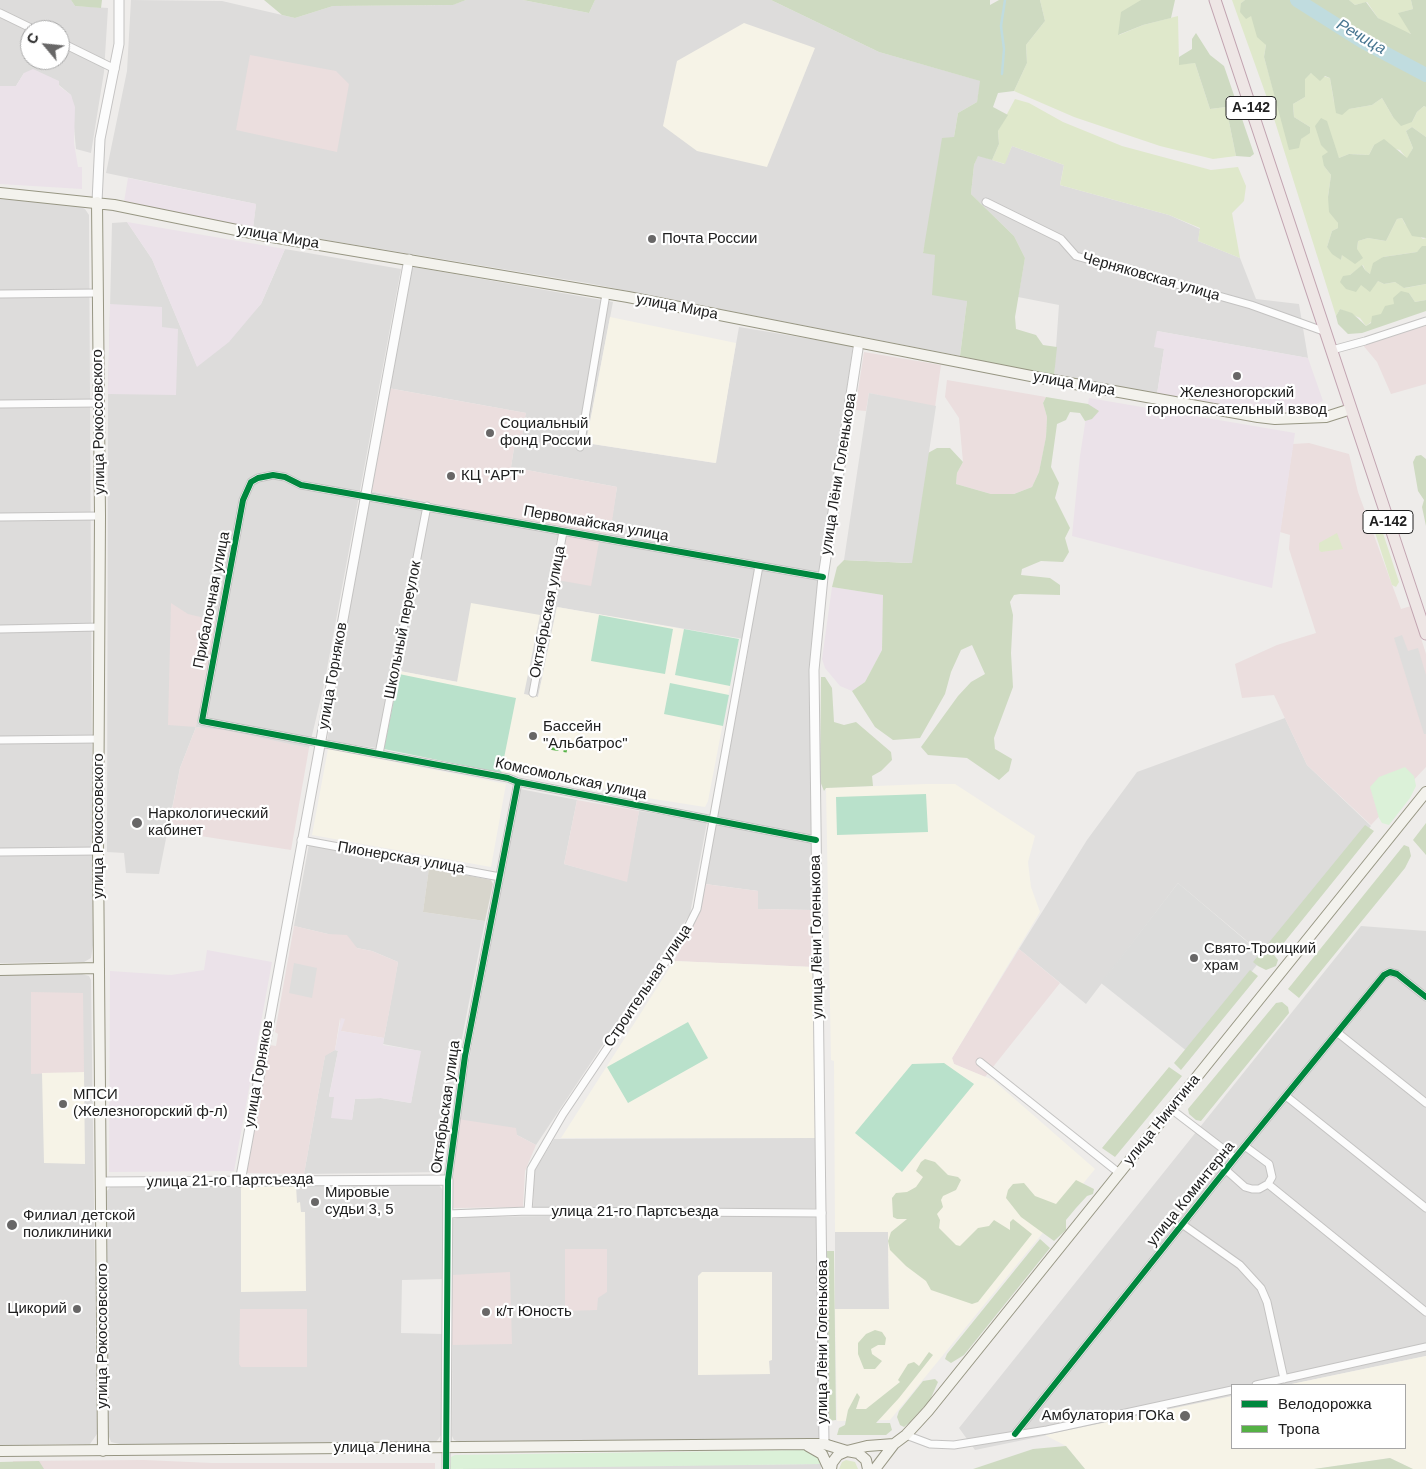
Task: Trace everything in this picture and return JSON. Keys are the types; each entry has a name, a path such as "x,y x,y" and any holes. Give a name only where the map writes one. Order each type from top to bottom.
{"highway":[{"name":"А-142","path":"1215,0 1426,634"}],"main road":[{"name":"улица Мира","path":"0,193 97,202 266,236 606,294 1258,417 1326,416 1351,409"},
{"name":"улица Рокоссовского","path":"97,202 100,516 98,851 103,1450"},
{"name":"улица Никитина","path":"875,1469 894,1444 906,1435 1426,792"},
{"path":"0,970 99,968"},
{"path":"805,1444 814,1448 826,1458 830,1469"},
{"name":"улица Ленина","path":"0,1451 805,1444 824,1444 847,1451"},
{"path":"830,1469 838,1455 847,1451 867,1446 894,1444"},
{"path":"847,1451 858,1453 866,1460 868,1469"}],"street":[{"path":"97,202 100,139 119,44 119,0"},
{"path":"0,13 20,23"},
{"path":"70,47 115,69"},
{"name":"Черняковская улица","path":"986,202 1061,239 1076,256 1251,305 1326,332"},
{"name":"улица Горняков","path":"240,1182 409,259"},
{"path":"0,294 98,293"},
{"path":"580,447 606,294"},
{"path":"1332,350 1426,321"},
{"name":"улица Лёни Голенькова","path":"824,1444 814,670 823,577 859,342"},
{"path":"0,404 98,403"},
{"name":"Прибалочная улица","path":"320,744 202,721 243,500 252,482 258,478 273,475 285,477 301,484 365,496"},
{"name":"Первомайская улица","path":"365,496 823,577"},
{"name":"Школьный переулок","path":"379,754 426,506"},
{"path":"0,517 100,516"},
{"name":"Октябрьская улица","path":"532,693 563,532"},
{"name":"Строительная улица","path":"528,1211 531,1169 563,1114 686,931 697,908 759,566"},
{"path":"0,629 100,627"},
{"path":"0,740 99,739"},
{"name":"Комсомольская улица","path":"320,744 508,778 518,782 816,840"},
{"name":"Октябрьская улица","path":"446,1469 448,1180 465,1056 518,782"},
{"name":"Пионерская улица","path":"302,840 500,877"},
{"path":"0,852 98,851"},
{"name":"улица Коминтерна","path":"1015,1434 1384,975 1390,972 1397,974 1426,997"},
{"path":"1338,1033 1426,1103"},
{"path":"980,1062 1119,1173"},
{"path":"1286,1096 1426,1208"},
{"path":"1171,1109 1235,1158"},
{"path":"1226,1170 1246,1187 1252,1189 1259,1189 1268,1184 1272,1177 1269,1164 1246,1146"},
{"name":"улица 21-го Партсъезда","path":"102,1182 448,1180"},
{"path":"1268,1184 1426,1312"},
{"name":"улица 21-го Партсъезда","path":"448,1214 528,1211 822,1213"},
{"path":"1182,1224 1240,1265 1261,1288 1267,1302 1284,1379"},
{"path":"1261,1384 1426,1347"},
{"path":"906,1435 930,1444 954,1445 1046,1430 1231,1390"},
{"path":"824,1444 825,1469"}],"shaded area":[{"path":"0,0 71,0 75,6 108,8 104,72 91,153 76,149 71,95 59,85 24,73 16,86 0,86"},
{"path":"131,0 222,1 295,18 333,6 452,5 466,0 523,0 589,13 595,0 771,0 879,52 981,81 977,102 958,113 954,137 923,252 936,255 967,301 960,356 587,283 253,228 256,204 106,173 127,71"},
{"path":"744,23 815,48 767,167 697,151 663,126 677,61"},
{"path":"250,55 336,71 349,84 337,152 236,130"},
{"path":"35,70 59,81 59,86 71,95 75,107 74,143 78,167 82,167 82,189 0,184 0,86 16,86 24,73"},
{"path":"1012,146 1064,165 1060,185 1169,215 1200,229 1198,241 1240,258 1256,299 1299,304 1308,358 1157,331 1164,349 1157,394 1054,376 1059,305 1018,297 1025,258 1014,236 971,194 974,165 978,155 1004,164"},
{"path":"128,178 256,204 253,228 124,202"},
{"path":"0,199 79,206 85,209 89,215 93,945 91,958 84,962 0,963"},
{"path":"127,222 152,259 197,366 261,304 285,249 401,269 324,685 309,748 196,727 180,768 159,874 126,873 124,853 107,852 108,394 112,223"},
{"path":"127,222 285,249 261,304 229,342 197,367 152,259"},
{"path":"414,267 613,302 586,443 715,463 739,327 853,346 816,600 811,665 811,910 757,909 758,891 705,884 750,640 557,607 538,697 400,671 384,749 327,741 370,491 566,529 599,541 608,542 617,487 511,467 514,448 526,413 388,388 411,269"},
{"path":"110,304 162,307 162,327 178,329 176,395 108,394"},
{"path":"610,317 736,343 716,463 586,443"},
{"path":"1426,325 1426,384 1391,394 1377,362 1362,344"},
{"name":"Железногорский горноспасательный взвод","path":"1157,331 1308,358 1323,401 1304,409 1281,412 1221,405 1157,394 1164,349 1154,347"},
{"path":"864,352 941,365 935,407 869,393 866,411 855,410"},
{"path":"947,380 1046,397 1043,403 1047,417 1046,438 1039,472 1032,487 1014,494 991,494 956,484 957,473 963,462 959,418 945,397"},
{"path":"388,388 526,413 521,443 514,448 511,467 617,487 609,542 599,542 591,586 557,580 566,529 370,491"},
{"path":"869,393 936,406 912,563 844,560"},
{"path":"1089,398 1295,433 1272,588 1072,536 1080,456"},
{"path":"1309,443 1349,454 1358,492 1401,609 1411,606 1426,654 1426,767 1371,825 1307,765 1274,695 1242,698 1235,664 1277,645 1316,633 1289,549 1290,535 1280,532 1293,444"},
{"path":"832,587 884,595 882,650 865,682 852,691 840,686 825,668 822,659"},
{"path":"171,603 188,614 217,621 196,727 168,725"},
{"path":"471,603 540,615 524,694 538,697 557,607 739,639 708,801 705,807 641,797 639,795 561,780 501,773 384,749 400,671 457,682"},
{"path":"1402,635 1408,651 1418,648 1426,675 1426,734 1424,734 1394,638"},
{"path":"1285,718 1307,765 1371,826 1265,956 1178,883 1086,1004 1019,949 1087,840 1137,772"},
{"path":"196,727 224,730 309,748 291,850 168,831 180,768"},
{"path":"328,749 506,784 491,867 312,835"},
{"path":"955,784 1035,836 1028,862 1031,887 1040,912 952,1058 954,1064 993,1080 1095,1169 890,1420 837,1421 835,1309 889,1309 888,1232 835,1232 834,1061 831,1060 826,788"},
{"path":"520,789 577,800 564,864 626,881 639,811 707,822 690,914 536,1145 517,1135 458,1119"},
{"path":"577,800 639,811 627,882 564,864"},
{"path":"309,844 429,868 423,912 485,921 459,1053 442,1172 304,1174 325,1055 335,1050 338,1051 329,1096 334,1097 352,1120 355,1099 381,1098 411,1103 420,1051 383,1044 398,962 372,951 357,948 328,934 294,926"},
{"path":"429,868 491,880 493,884 485,921 423,912"},
{"path":"1178,883 1264,956 1188,1052 1101,983"},
{"path":"705,884 758,891 758,909 811,910 813,967 674,961 700,912"},
{"path":"294,926 328,934 347,935 357,948 372,951 398,962 394,987 384,1038 341,1031 340,1018 335,1050 325,1056 304,1174 246,1173 270,1045 276,1046 278,1034 275,1032"},
{"path":"1361,926 1426,931 1426,1356 1292,1384 1231,1384 1231,1397 975,1450 959,1428"},
{"path":"1019,949 1060,983 985,1077 954,1064 952,1058"},
{"path":"207,950 272,962 234,1171 109,1172 110,971 171,975 204,970"},
{"path":"674,961 813,967 815,1138 561,1138"},
{"path":"294,963 317,968 312,998 289,993"},
{"path":"82,974 89,976 91,980 97,1434 90,1444 0,1445 0,975"},
{"path":"31,992 83,993 84,1072 31,1074"},
{"path":"341,1018 345,1019 341,1031 384,1038 383,1045 421,1051 411,1103 381,1098 355,1099 352,1120 331,1118 334,1097 329,1097 338,1051 335,1050"},
{"name":"МПСИ (Железногорский ф-л)","path":"84,1072 85,1164 44,1163 42,1073"},
{"path":"458,1119 516,1128 517,1135 536,1145 525,1171 523,1207 453,1208 453,1172"},
{"path":"815,1138 816,1208 533,1208 534,1172 554,1139"},
{"path":"241,1185 296,1185 297,1203 300,1202 301,1212 305,1212 306,1291 241,1292"},
{"path":"439,1185 444,1192 443,1279 402,1280 401,1333 443,1334 442,1434 436,1442 123,1445 111,1442 108,1434 107,1191 111,1186"},
{"path":"814,1216 819,1220 820,1433 818,1439 460,1442 454,1440 452,1436 453,1219 461,1217"},
{"path":"835,1232 888,1232 889,1309 835,1309"},
{"path":"565,1249 607,1249 607,1292 598,1298 597,1310 565,1311"},
{"path":"510,1272 512,1344 452,1345 452,1275"},
{"path":"702,1272 772,1272 772,1360 769,1361 770,1374 698,1375 698,1276"},
{"path":"240,1309 307,1309 307,1367 241,1367 239,1364"},
{"name":"Амбулатория ГОКа","path":"1426,1356 1426,1469 1413,1469 1390,1458 1314,1469 1085,1469 1066,1446 1045,1435 1231,1396 1231,1449 1406,1449 1406,1384 1292,1384"},
{"path":"144,1460 212,1463 435,1463 435,1469 13,1469 13,1461"},
{"path":"821,1464 821,1469 463,1469 463,1467"}],"green space":[{"path":"71,0 102,0 101,8 75,6"},
{"path":"264,0 466,0 453,5 333,6 295,18 282,15"},
{"path":"523,0 595,0 589,13"},
{"path":"771,0 990,0 990,5 999,0 1040,0 1045,21 1026,45 1027,63 1014,91 998,93 993,107 1008,115 998,131 999,144 992,160 978,156 974,165 971,194 1014,236 1025,258 1015,317 1016,329 1036,335 1043,345 1057,347 1054,376 960,356 967,301 932,295 935,255 923,253 942,138 954,137 958,113 977,102 980,81 879,52"},
{"path":"1040,0 1141,0 1119,35 1143,25 1178,16 1179,64 1195,63 1210,109 1226,107 1236,156 1213,159 1160,146 1074,117 1014,91 1027,63 1026,45 1045,21"},
{"path":"1141,0 1175,0 1171,18 1143,25 1118,35 1121,12"},
{"path":"1232,0 1245,0 1241,3 1251,16 1266,45 1264,57 1278,107 1301,139 1310,127 1294,117 1293,104 1305,97 1305,78 1311,73 1330,78 1334,102 1349,109 1372,105 1382,98 1393,117 1412,122 1417,112 1424,106 1426,107 1426,137 1412,127 1406,131 1413,148 1407,159 1400,150 1374,145 1369,155 1349,154 1339,158 1335,151 1328,152 1324,166 1331,175 1328,197 1338,223 1338,228 1332,231 1327,247 1341,260 1342,255 1357,249 1358,241 1368,238 1386,241 1397,219 1402,218 1405,224 1423,239 1426,238 1426,246 1417,252 1383,257 1370,274 1363,265 1350,275 1361,285 1372,286 1378,281 1384,284 1395,282 1405,288 1426,284 1426,300 1415,302 1409,293 1366,326 1360,318 1340,309 1336,316 1271,109"},
{"path":"1245,0 1349,0 1355,5 1366,2 1378,18 1411,34 1398,13 1413,9 1411,0 1426,0 1426,107 1424,106 1417,112 1412,122 1401,126 1393,117 1382,98 1372,105 1349,109 1342,115 1336,113 1330,78 1325,76 1320,81 1311,73 1305,79 1305,97 1293,104 1294,117 1310,127 1310,133 1301,139 1299,148 1289,150 1264,57 1266,45 1257,37 1251,16 1246,19 1240,12 1241,3"},
{"path":"1349,0 1411,0 1413,9 1399,13 1412,34 1399,30 1378,18 1367,2 1355,5"},
{"path":"1196,33 1210,55 1224,66 1254,154 1250,157 1236,156 1226,107 1210,109 1195,63 1179,65 1179,57 1192,49 1192,39"},
{"path":"1015,99 1029,103 1063,122 1122,146 1211,170 1238,167 1246,186 1244,201 1232,213 1240,258 1198,241 1200,228 1169,215 1060,185 1064,165 1012,146 1005,164 992,160 999,144 998,131"},
{"path":"1321,118 1327,121 1339,158 1349,154 1369,155 1374,145 1384,139 1407,158 1413,148 1406,131 1412,127 1426,137 1426,238 1412,236 1402,218 1397,219 1386,241 1368,238 1358,241 1357,249 1363,258 1355,264 1342,255 1341,260 1332,254 1327,247 1332,231 1338,228 1338,223 1329,212 1328,197 1331,175 1324,166 1322,156 1328,152 1321,145 1315,126"},
{"path":"1422,246 1426,246 1426,284 1404,288 1395,282 1384,284 1378,281 1370,292 1361,285 1356,292 1346,289 1340,282 1343,276 1350,275 1362,265 1370,274 1373,263 1383,257 1417,252"},
{"path":"1401,291 1409,293 1415,302 1426,300 1426,311 1362,333 1348,334 1338,324 1336,316 1340,309 1352,313 1366,326 1371,323 1372,316 1381,314 1385,306 1394,304 1393,298"},
{"path":"1046,397 1088,404 1099,411 1092,419 1085,421 1080,413 1070,412 1066,420 1057,424 1051,467 1059,483 1055,498 1070,528 1065,538 1069,552 1063,562 1041,561 1022,569 1021,575 1050,578 1060,585 1060,595 1020,594 1014,595 1010,602 1013,615 1011,653 1013,687 994,738 995,749 1012,759 1009,771 999,780 967,758 928,755 921,747 958,696 971,682 985,674 972,645 961,650 951,672 945,694 920,738 893,740 875,727 852,691 865,682 882,650 883,595 832,587 837,567 844,560 910,563 928,453 937,448 950,448 963,462 957,473 956,484 991,494 1014,494 1032,487 1039,472 1046,437 1047,417 1043,403"},
{"path":"1421,455 1426,459 1426,526 1422,507 1424,500 1418,491 1413,462 1416,456"},
{"path":"1373,515 1378,518 1399,582 1396,587 1392,585 1371,520"},
{"path":"1337,533 1343,549 1321,552 1319,550 1319,543"},
{"path":"599,615 673,629 665,674 591,661"},
{"path":"684,629 739,639 730,686 675,675"},
{"path":"399,674 516,698 501,773 384,749"},
{"path":"821,677 825,677 832,688 834,722 844,725 856,722 891,752 892,760 881,771 872,776 873,786 826,788 824,791 820,781"},
{"path":"670,683 729,695 723,726 664,714"},
{"path":"1405,767 1414,776 1416,786 1410,798 1389,825 1382,823 1370,787 1379,777"},
{"path":"926,794 928,832 837,835 836,797"},
{"path":"1426,823 1426,855 1413,840"},
{"path":"1365,825 1374,831 1274,955 1278,960 1276,966 1266,970 1258,966 1253,962"},
{"path":"1404,845 1409,847 1411,856 1405,868 1299,998 1288,989"},
{"path":"1250,970 1258,976 1181,1070 1174,1063"},
{"path":"1282,1002 1288,1007 1289,1013 1201,1121 1196,1120 1189,1114 1188,1109 1276,1003"},
{"path":"688,1022 708,1058 628,1103 607,1067"},
{"path":"944,1063 974,1084 902,1172 855,1133 912,1064"},
{"path":"1169,1067 1182,1076 1115,1157 1102,1148"},
{"path":"925,1159 935,1162 948,1175 958,1177 961,1180 956,1190 943,1196 941,1200 943,1207 937,1214 940,1220 939,1228 956,1245 960,1246 978,1228 989,1226 994,1220 1010,1230 1010,1222 1013,1219 1032,1234 978,1302 972,1304 931,1290 926,1281 906,1266 890,1250 888,1241 891,1232 907,1219 893,1217 892,1198 896,1193 907,1192 916,1187 923,1177 916,1171"},
{"path":"1076,1180 1094,1189 1093,1194 1087,1196 1066,1220 1066,1230 1054,1241 1021,1217 1006,1198 1008,1190 1013,1184 1024,1183 1035,1196 1056,1204"},
{"path":"1040,1239 1050,1248 964,1355 951,1363 945,1359 947,1354"},
{"path":"826,1251 834,1251 836,1420 828,1421"},
{"path":"875,1330 882,1332 886,1338 885,1345 878,1345 871,1349 872,1354 882,1361 875,1369 864,1369 858,1354 858,1343 866,1334"},
{"path":"929,1352 933,1355 899,1398 876,1423 890,1423 892,1430 886,1435 837,1435 839,1428 845,1425 848,1410 857,1393 860,1397 856,1409 866,1409 900,1382 898,1380 908,1364 914,1362 919,1366"},
{"path":"935,1379 938,1382 930,1400 904,1427 900,1425 897,1417 899,1411 923,1381"},
{"path":"1066,1446 1085,1469 973,1469 1033,1449"},
{"path":"804,1450 818,1455 821,1464 450,1469 451,1457 455,1455"},
{"path":"1390,1458 1413,1469 1314,1469"},
{"path":"846,1460 855,1462 858,1469 839,1469 842,1462"},
{"path":"39,1461 44,1469 0,1469 0,1462"}],"waterway":[{"path":"1002,74 1004,49 1001,26 1005,0"},
{"name":"Речица","path":"1297,0 1362,41 1426,75"}],"marked path":[{"path":"549,747 567,750"}],"cycle path":[{"path":"816,840 518,782 508,778 202,721 243,500 251,482 258,478 273,475 285,477 301,485 823,577"},
{"path":"446,1469 448,1180 465,1056 518,782"},
{"path":"1015,1434 1384,975 1390,972 1397,974 1426,997"}],"place":[{"name":"Почта России","path":"652,239"},
{"name":"Железногорский горноспасательный взвод","path":"1237,376"},
{"name":"Социальный фонд России","path":"490,433"},
{"name":"КЦ \"АРТ\"","path":"451,476"},
{"name":"Бассейн \"Альбатрос\"","path":"533,736"},
{"name":"Наркологический кабинет","path":"137,823"},
{"name":"Свято-Троицкий храм","path":"1194,958"},
{"name":"МПСИ (Железногорский ф-л)","path":"63,1104"},
{"name":"Мировые судьи 3, 5","path":"315,1202"},
{"name":"Филиал детской поликлиники","path":"12,1225"},
{"name":"Цикорий","path":"77,1309"},
{"name":"к/т Юность","path":"486,1312"},
{"name":"Амбулатория ГОКа","path":"1185,1416"}]}
